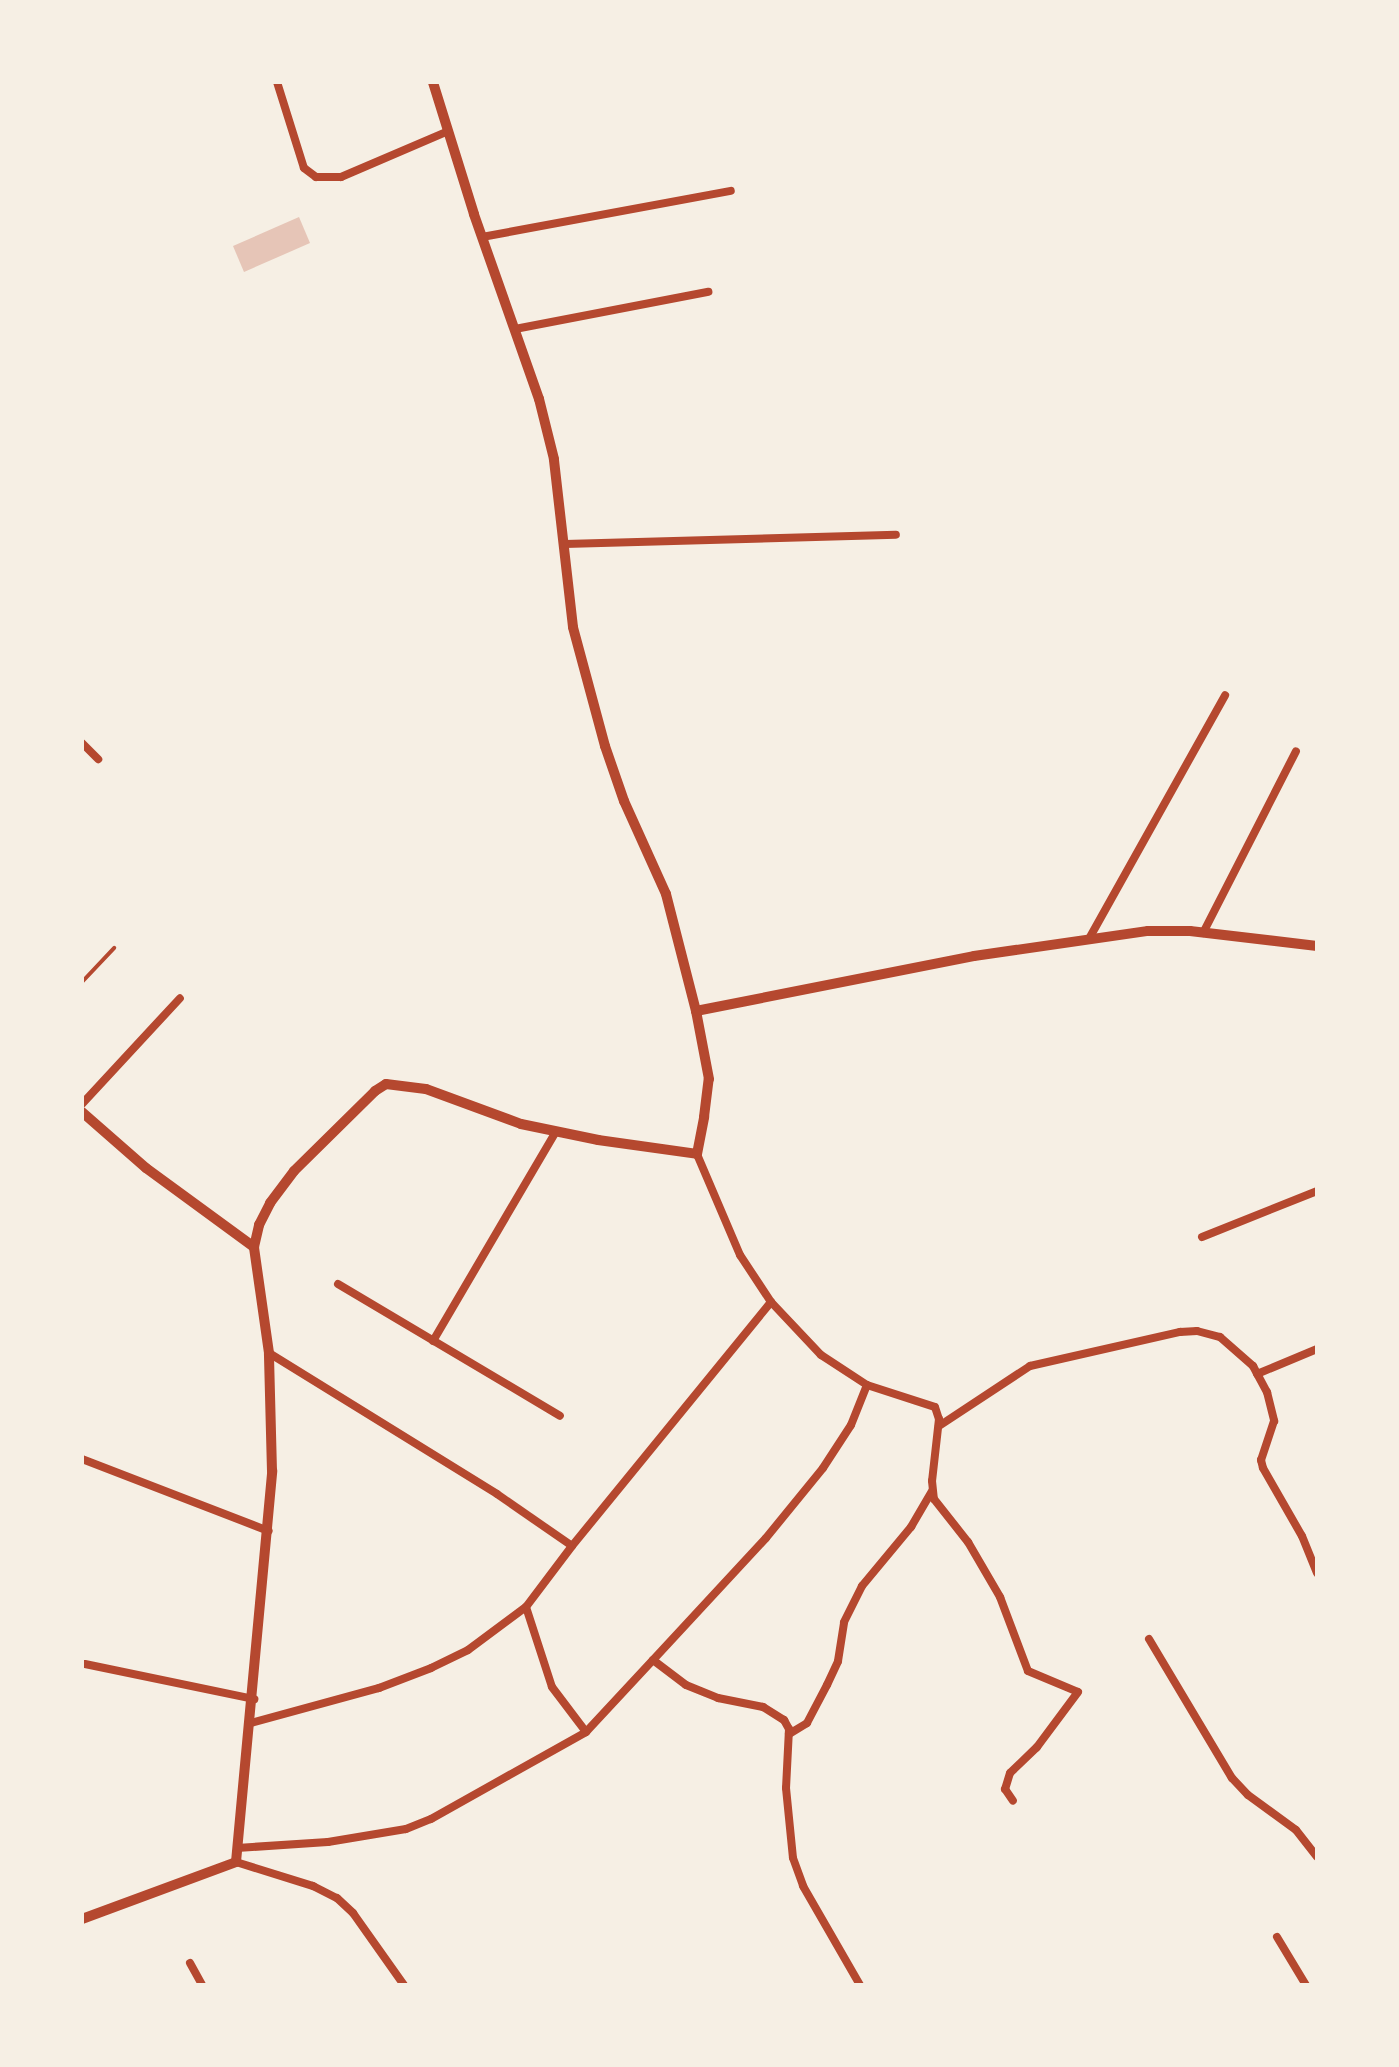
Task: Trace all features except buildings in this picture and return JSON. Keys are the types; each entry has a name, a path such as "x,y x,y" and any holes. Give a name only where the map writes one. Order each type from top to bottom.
{"street":[{"path":"277,82 304,168 316,177 341,177 446,132"},
{"path":"433,82 446,132 546,426 565,544 569,604 593,710 624,801 666,894 696,1011 709,1079 697,1154 740,1255 771,1302 821,1355 867,1385 892,1396 929,1403 938,1412 932,1491 911,1527 862,1586 844,1622 838,1661 827,1685 807,1723 789,1734"},
{"path":"482,237 731,191"},
{"path":"515,329 708,292"},
{"path":"565,544 896,535"},
{"path":"1090,937 1225,695"},
{"path":"82,743 98,759"},
{"path":"1203,933 1296,751"},
{"path":"696,1011 974,956 1090,937 1148,931 1203,933 1317,946"},
{"path":"82,1104 180,998"},
{"path":"236,1862 269,1531 272,1471 269,1353 254,1247 259,1225 270,1203 294,1171 353,1111 386,1084 426,1089 479,1111 556,1131 697,1154"},
{"path":"82,1112 146,1168 254,1247"},
{"path":"433,1341 556,1131"},
{"path":"1202,1237 1317,1191"},
{"path":"338,1284 560,1416"},
{"path":"251,1723 379,1688 431,1668 468,1650 526,1607 771,1302"},
{"path":"939,1426 1030,1366 1180,1332 1197,1331 1220,1337 1236,1348 1257,1374 1274,1411 1271,1435 1261,1460 1263,1468 1302,1536 1317,1573"},
{"path":"1257,1374 1317,1349"},
{"path":"269,1353 497,1494 572,1546"},
{"path":"237,1848 328,1842 406,1829 431,1819 586,1732 766,1538 823,1468 851,1425 867,1385"},
{"path":"82,1459 269,1531"},
{"path":"932,1491 968,1542 1000,1597 1028,1671 1078,1692 1037,1747 1010,1773 1005,1789 1013,1801"},
{"path":"526,1607 552,1687 586,1732"},
{"path":"1149,1639 1232,1778 1248,1795 1296,1830 1317,1857"},
{"path":"653,1660 686,1685 709,1695 772,1711 788,1725 786,1788 793,1858 803,1886 860,1985"},
{"path":"85,1664 254,1699"},
{"path":"82,1919 236,1862 313,1886 337,1898 359,1920 404,1985"},
{"path":"1277,1937 1306,1985"},
{"path":"190,1963 202,1985"}],"lane":[{"path":"82,982 114,948"}]}
